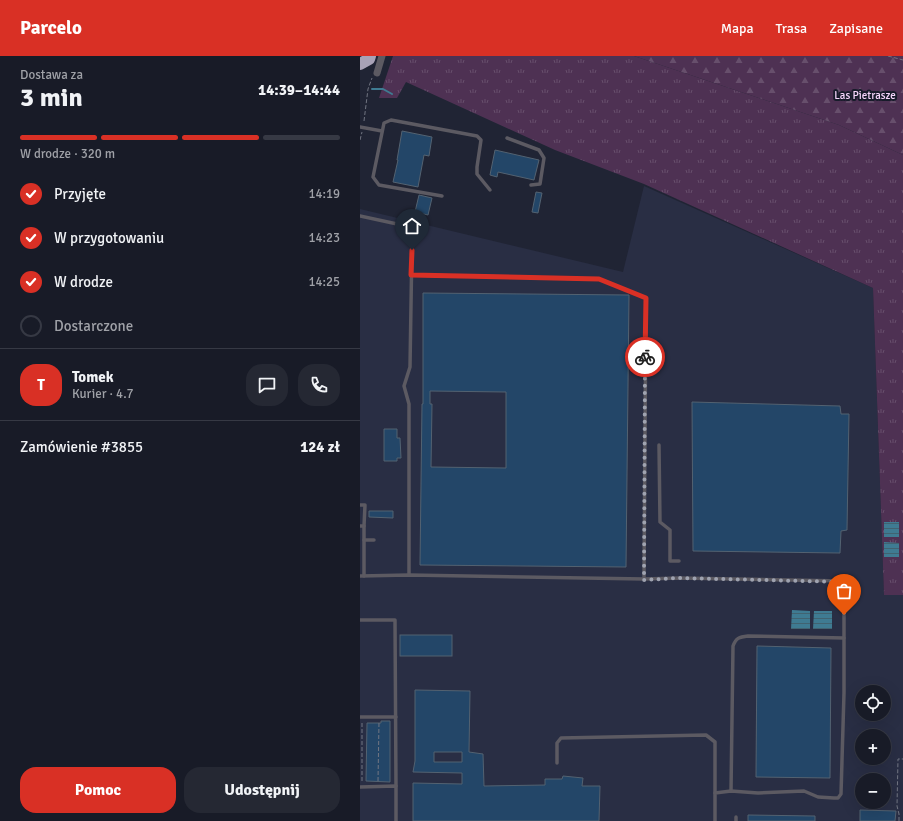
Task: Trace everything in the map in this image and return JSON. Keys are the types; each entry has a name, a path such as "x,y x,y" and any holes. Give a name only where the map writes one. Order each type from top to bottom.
{"highway":[{"path":"360,64 361,56"},
{"path":"360,64 369,59 370,56"}],"street":[{"path":"377,73 382,56"}],"lane":[{"path":"442,196 379,185 373,177 384,123 391,120 477,136 481,140 476,167 477,174 490,190"},
{"path":"361,127 382,131"},
{"path":"507,138 539,150 544,158 540,184 531,185"},
{"path":"360,216 411,227 410,367 404,386 409,404 409,575"},
{"path":"411,275 599,279 646,298 644,580"},
{"path":"659,445 660,522 670,530 670,561 679,561"},
{"path":"360,505 365,505 362,526 364,540 362,576 409,575 644,580 679,578 844,582 844,693 841,794 838,798 834,798 818,797 804,791 758,793 731,791 715,793"},
{"path":"364,540 374,540"},
{"path":"360,620 395,620 396,821"},
{"path":"731,791 733,646 735,640 740,636 844,638"},
{"path":"361,718 396,717"},
{"path":"557,763 557,743 561,738 706,735 715,742 715,821"},
{"path":"361,786 396,786"}],"path":[{"path":"888,56 903,60"},
{"path":"360,140 368,89 371,79 377,73"},
{"path":"377,786 379,717"},
{"path":"361,718 361,786"},
{"path":"899,821 897,806 898,759 903,759"}],"shaded area":[{"path":"644,186 873,288 884,595 903,595 903,821 360,821 360,209 623,272"},
{"path":"884,522 899,522 899,537 884,537"},
{"path":"884,542 899,543 899,557 884,557"},
{"path":"792,610 810,611 810,629 791,629"},
{"path":"814,611 832,611 832,629 813,629"}],"green space":[{"path":"393,56 634,56 839,125 903,155 903,595 884,595 873,288 644,184 555,150 406,82 397,98 379,98"},
{"name":"Las Pietrasze","path":"634,56 903,56 903,155 839,125"}],"building":[{"path":"402,131 432,137 429,156 424,155 418,187 393,182"},
{"path":"495,150 539,160 534,180 498,172 497,177 490,175"},
{"path":"536,192 542,193 538,213 532,212"},
{"path":"419,195 432,198 428,215 415,212"},
{"path":"423,293 629,295 626,567 420,565 423,404","holes":["430,391 506,392 506,468 431,467 432,404 430,404"]},
{"path":"692,402 840,406 841,414 849,414 847,530 841,531 840,553 693,551"},
{"path":"384,429 397,429 397,438 400,438 401,458 397,458 397,461 384,461"},
{"path":"369,511 393,511 393,518 369,517"},
{"path":"400,635 452,635 452,656 400,656"},
{"path":"757,646 831,648 830,778 756,777"},
{"path":"415,690 470,691 469,752 483,754 484,786 545,785 545,779 562,779 563,776 583,778 582,786 600,786 599,821 413,821 413,783 462,784 462,773 413,772 415,761","holes":["434,752 462,752 462,762 434,762"]},
{"path":"381,721 390,721 390,782 366,781 367,723 381,723"},
{"path":"860,810 896,811 895,821 860,821"},
{"path":"748,815 815,816 815,821 748,821"}],"waterway":[{"path":"372,89 383,89 392,94"}],"way so far":[{"path":"645,357 644,580 679,578 844,582 844,615"}],"route":[{"path":"412,250 411,275 599,279 646,298 645,357"}]}
